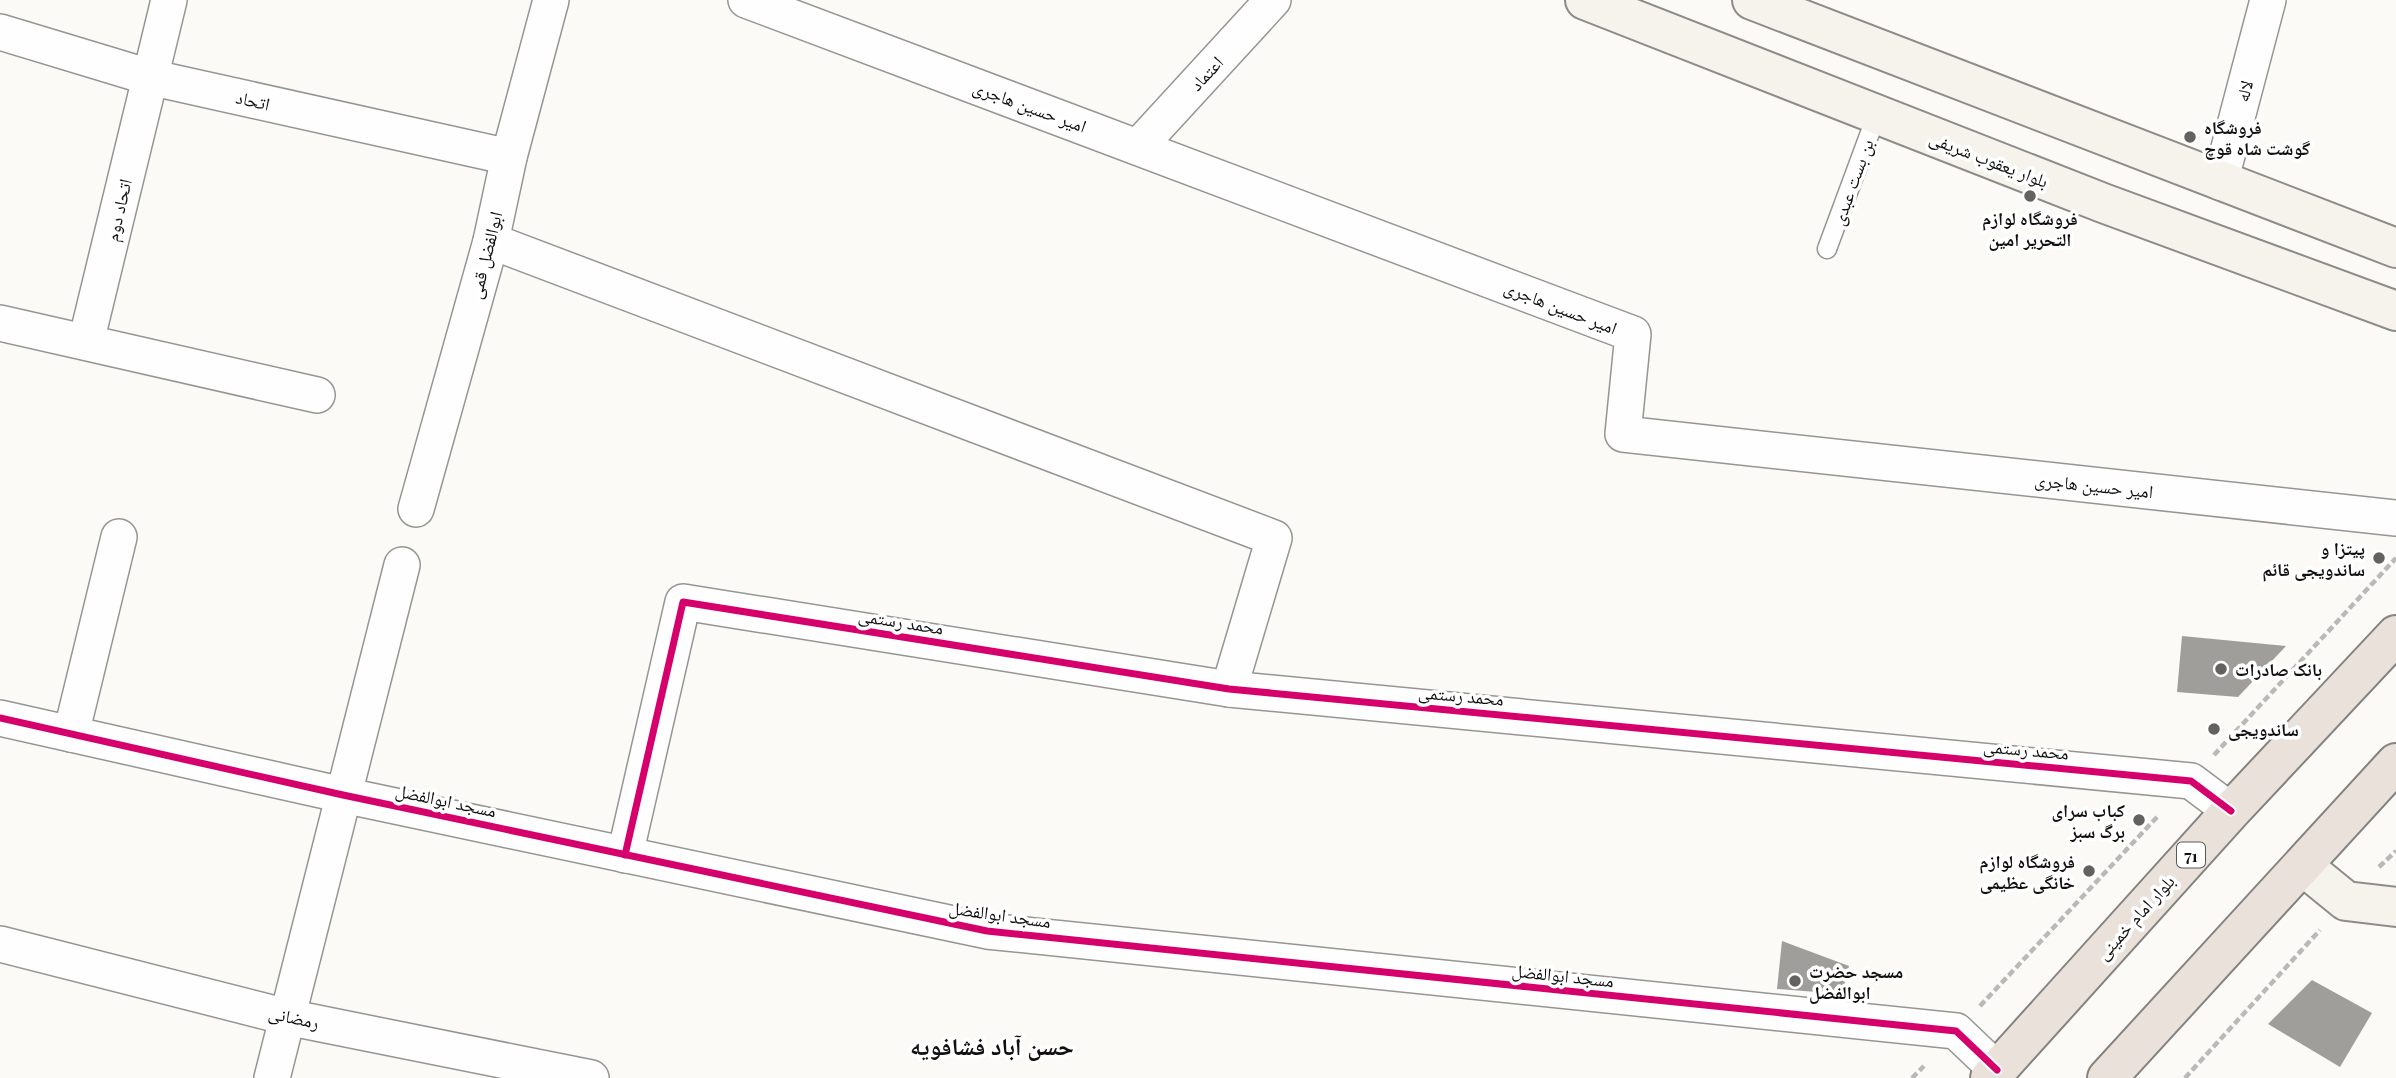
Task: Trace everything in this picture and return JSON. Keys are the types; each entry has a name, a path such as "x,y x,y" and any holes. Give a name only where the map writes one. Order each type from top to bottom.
{"highway":[{"name":"بلوار امام خمینی","path":"1994,1074 2231,811 2396,635"},
{"path":"2107,1078 2396,763"}],"main road":[{"name":"بلوار یعقوب شریفی","path":"1586,0 2195,237 2396,311"},
{"path":"1752,0 2396,248"},
{"path":"2195,237 2220,182"},
{"path":"2303,866 2346,901 2396,907"}],"street":[{"name":"اتحاد دوم","path":"86,342 169,0"},
{"name":"ابوالفضل قمی","path":"416,509 491,241 509,157 551,0"},
{"name":"امیر حسین هاجری","path":"746,0 1633,334 1623,434 2396,518"},
{"name":"اعتماد","path":"1138,146 1273,0"},
{"name":"لاله","path":"2220,182 2268,0"},
{"name":"اتحاد","path":"0,32 149,77 509,157"},
{"path":"491,241 1274,538 1229,689"},
{"path":"0,323 317,395"},
{"path":"71,734 119,537"},
{"path":"272,1078 402,565"},
{"name":"محمد رستمی","path":"625,855 683,602 1229,689 2191,781"},
{"name":"مسجد ابوالفضل","path":"0,718 987,932 1956,1031"},
{"path":"2191,781 2231,811"},
{"name":"رمضانی","path":"0,944 287,1017 591,1078"},
{"path":"1956,1031 1994,1074"}],"lane":[{"name":"بن بست عبدی","path":"1827,249 1877,114"}],"path":[{"path":"1912,1078 2396,558"},
{"path":"2185,1078 2346,901"}],"building":[{"name":"بانک صادرات","path":"2182,636 2286,646 2238,697 2177,692"},
{"path":"1782,941 1849,966 1842,994 1777,989"},
{"path":"2312,980 2372,1013 2340,1067 2268,1024"}],"cycle path":[{"path":"625,855 683,602 1229,689 2191,781 2231,811"},
{"path":"0,718 343,795 987,931 1956,1031 1997,1070"}],"place":[{"name":"فروشگاه گوشت شاه قوچ","path":"2190,137"},
{"name":"فروشگاه لوازم التحریر امین","path":"2030,196"},
{"name":"پیتزا و ساندویجی قائم","path":"2379,558"},
{"name":"بانک صادرات","path":"2221,669"},
{"name":"ساندویجی","path":"2214,729"},
{"name":"کباب سرای برگ سبز","path":"2139,820"},
{"name":"فروشگاه لوازم خانگی عظیمی","path":"2089,871"},
{"name":"مسجد حضرت ابوالفضل","path":"1795,981"}],"district":[{"name":"حسن آباد فشافویه","path":"992,1045"}]}
